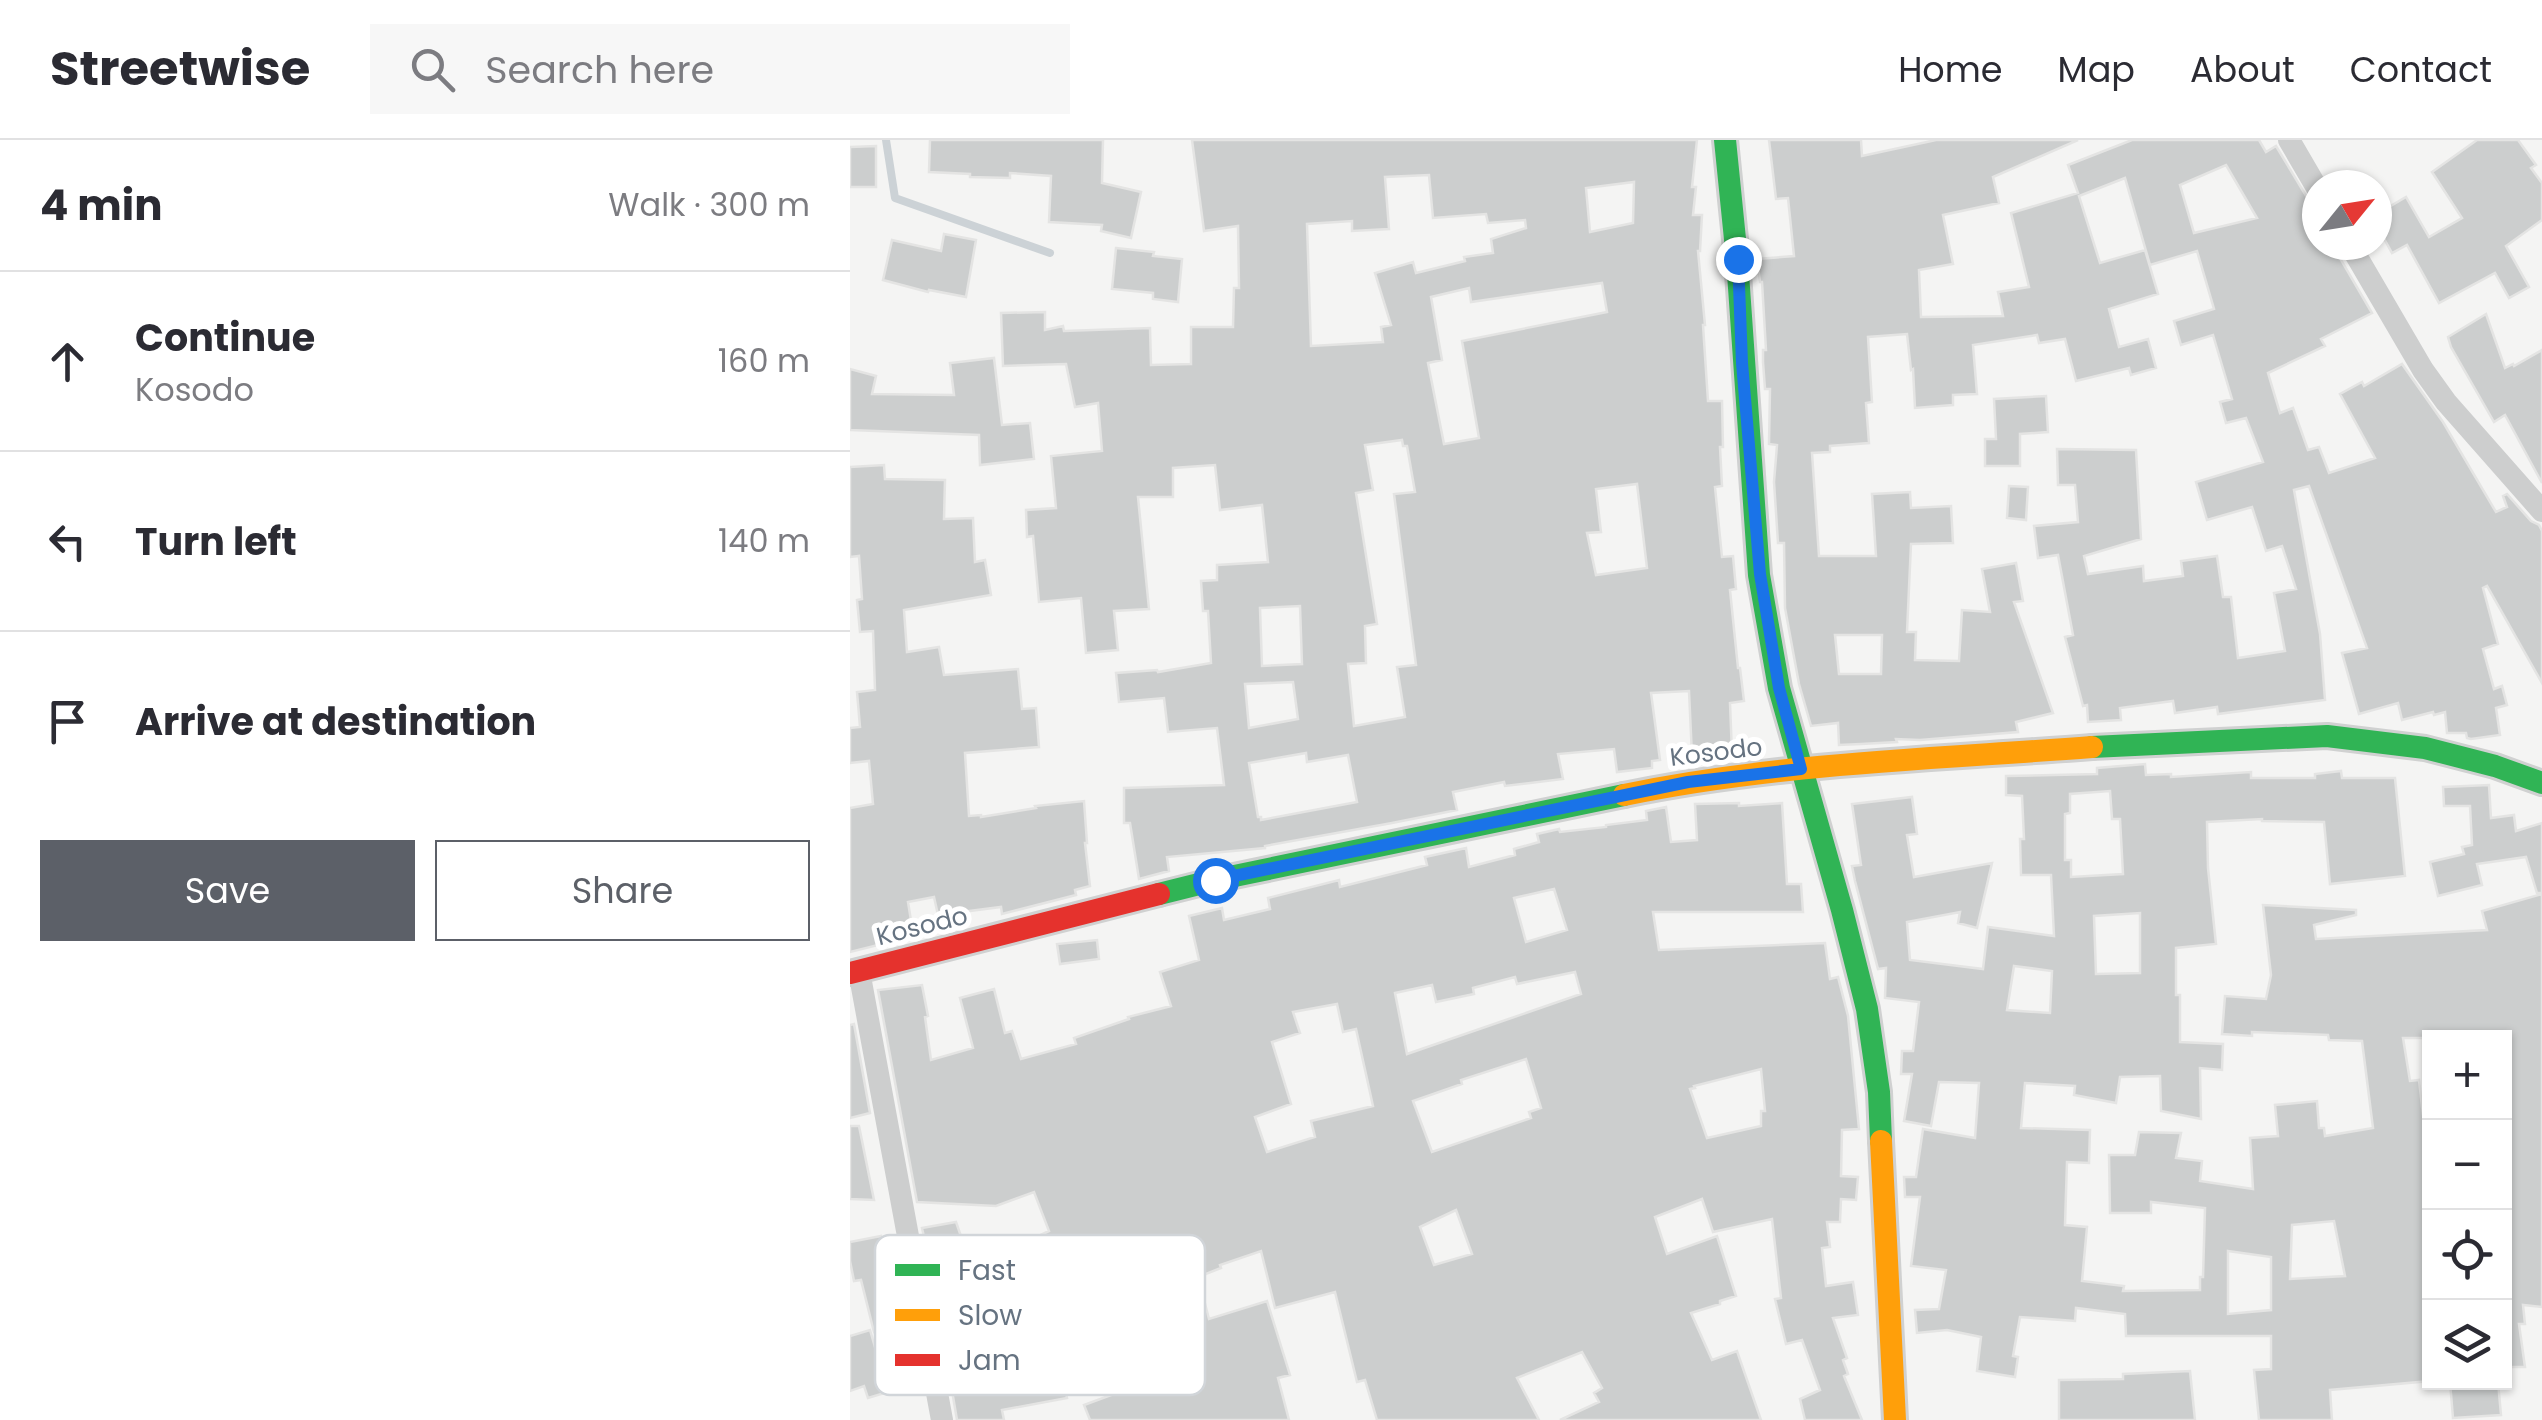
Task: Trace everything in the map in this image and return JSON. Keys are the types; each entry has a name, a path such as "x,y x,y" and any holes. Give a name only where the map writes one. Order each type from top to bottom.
{"main road":[{"path":"1725,140 1738,259 1742,363 1760,574 1779,688 1867,1009 1879,1092 1895,1420"},
{"name":"Kosodo","path":"854,972 1215,880 1688,782 1801,769 2140,743 2327,736 2425,748 2495,766 2542,784"}],"street":[{"path":"2290,140 2307,170"},
{"path":"2359,260 2446,402 2542,511"},
{"path":"854,972 906,1235"},
{"path":"937,1395 942,1420"}],"building":[{"path":"930,140 1103,140 1102,183 1141,192 1131,238 1101,231 1102,225 1049,222 1051,176 1010,173 1010,178 970,177 929,172"},
{"path":"1192,140 1697,140 1693,215 1702,215 1698,251 1708,401 1722,401 1722,486 1715,487 1722,557 1733,556 1736,589 1730,590 1744,701 1730,703 1732,754 1692,756 1689,691 1651,693 1660,760 1652,761 1652,768 1617,772 1614,749 1558,754 1563,779 1505,786 1504,782 1453,792 1457,810 1392,823 1265,848 1167,857 1169,871 1139,879 1130,823 1124,823 1124,788 1224,785 1217,728 1168,732 1164,698 1119,702 1116,673 1158,672 1211,663 1208,611 1203,611 1201,581 1217,580 1217,565 1268,562 1262,505 1220,510 1215,465 1173,468 1173,497 1138,497 1149,609 1114,611 1118,650 1086,653 1081,598 1039,602 1033,536 1027,537 1026,510 1056,508 1051,456 1102,451 1098,403 1075,407 1066,364 1003,366 1001,313 1045,312 1045,330 1063,326 1064,331 1150,328 1151,365 1191,364 1191,327 1233,327 1234,288 1239,288 1238,226 1204,231","holes":["1429,175 1433,218 1486,214 1488,223 1525,220 1526,228 1491,239 1493,253 1464,257 1465,261 1416,273 1413,262 1375,273 1391,325 1381,327 1383,342 1311,346 1307,224 1352,221 1352,231 1389,229 1385,177","1634,182 1633,223 1590,232 1586,188","1602,283 1607,312 1462,341 1479,438 1444,444 1428,363 1442,360 1431,297 1469,288 1471,302","1402,440 1403,446 1407,446 1415,492 1394,494 1416,665 1397,667 1405,717 1354,726 1348,664 1366,663 1365,626 1377,624 1356,493 1373,490 1365,445","1637,484 1647,568 1596,575 1587,533 1601,532 1596,489","1300,606 1302,664 1262,666 1260,608","1293,682 1298,719 1249,728 1245,684","1306,753 1307,762 1348,755 1357,802 1261,820 1249,763"]},
{"path":"1769,140 1861,140 1862,156 1936,140 2078,140 1993,177 1999,203 1943,215 1953,264 1919,270 1921,317 2003,316 1998,292 2029,287 2011,213 2078,193 2068,165 2132,140 2259,140 2266,152 2276,146 2302,189 2302,260 2341,260 2372,313 2321,339 2325,346 2268,373 2280,413 2293,408 2308,450 2319,447 2329,473 2375,458 2340,394 2362,382 2364,386 2402,364 2443,422 2496,512 2507,507 2503,496 2507,494 2542,531 2542,683 2487,586 2483,588 2498,644 2483,649 2494,689 2502,686 2507,705 2496,708 2500,735 2471,739 2466,733 2447,733 2445,712 2402,720 2398,703 2359,714 2342,653 2367,648 2309,486 2294,490 2320,634 2325,700 2218,714 2217,707 2175,713 2173,701 2120,708 2121,720 2088,722 2087,705 2083,706 2065,637 2073,635 2058,555 2038,558 2034,526 2078,522 2075,485 2058,485 2057,449 2136,450 2141,539 2084,556 2088,574 2143,566 2144,581 2183,576 2181,561 2217,556 2223,597 2231,597 2238,658 2285,651 2274,593 2296,589 2282,546 2266,551 2252,507 2207,520 2196,482 2263,462 2246,418 2226,423 2220,402 2232,399 2213,335 2181,345 2174,321 2214,309 2197,251 2150,265 2125,178 2079,196 2100,263 2145,250 2158,294 2109,309 2119,347 2148,339 2156,368 2131,375 2129,368 2076,381 2065,339 2039,343 2037,335 1973,345 1977,394 1953,395 1953,405 1915,408 1907,334 1868,337 1872,402 1866,403 1869,443 1830,446 1830,452 1812,453 1819,556 1876,556 1872,494 1910,492 1911,508 1951,506 1953,543 1911,544 1907,632 1916,632 1915,660 1959,661 1962,610 1990,612 1982,569 2016,563 2023,601 2014,602 2053,713 2016,722 2018,732 1839,745 1838,723 1811,726 1785,608 1784,543 1778,543 1774,482 1777,445 1769,444 1770,389 1765,389 1762,282 1757,259 1794,256 1788,198 1776,199","holes":["2226,165 2257,218 2194,233 2180,185","1835,635 1882,635 1881,674 1839,674"]},
{"path":"2477,140 2518,140 2536,165 2531,168 2542,183 2542,220 2506,246 2529,287 2509,298 2495,273 2439,303 2407,245 2392,253 2392,205 2406,197 2429,237 2462,218 2432,172"},
{"path":"876,146 876,187 850,187 850,147"},
{"path":"944,234 976,240 966,297 883,280 892,240 941,251"},
{"path":"1116,248 1182,259 1178,302 1153,299 1153,293 1112,289"},
{"path":"2486,314 2505,368 2542,350 2542,483 2505,415 2494,422 2451,347 2448,337"},
{"path":"994,358 1002,425 1030,423 1034,459 980,465 979,435 850,430 850,369 876,376 872,394 954,395 950,363"},
{"path":"2046,396 2048,432 2020,434 2020,466 1985,466 1985,439 1996,439 1994,399"},
{"path":"884,465 885,479 945,480 944,519 973,518 975,562 985,560 991,595 904,610 907,652 939,647 944,675 1018,669 1022,709 1036,708 1039,747 965,753 969,816 1084,801 1090,886 1075,890 1076,895 1002,914 1001,907 938,915 934,897 908,902 913,933 850,952 850,808 873,804 869,761 850,763 850,728 860,727 857,692 875,690 873,631 860,632 859,556 850,557 850,467"},
{"path":"2009,486 2028,487 2026,520 2007,518"},
{"path":"2145,764 2146,775 2171,777 2251,772 2251,778 2315,778 2315,774 2341,771 2342,778 2395,778 2405,876 2330,884 2324,822 2207,822 2216,944 2176,948 2180,1042 2223,1044 2222,1070 2200,1068 2201,1119 2161,1111 2160,1076 2120,1077 2116,1103 2074,1095 2075,1086 2025,1083 2021,1128 2090,1130 2089,1163 2067,1162 2065,1225 2087,1227 2082,1281 2124,1286 2123,1291 2200,1290 2205,1208 2151,1202 2151,1213 2110,1213 2109,1155 2135,1155 2139,1132 2181,1133 2176,1158 2202,1161 2200,1181 2253,1189 2250,1138 2278,1136 2275,1105 2317,1101 2319,1128 2324,1128 2325,1136 2373,1128 2362,1041 2329,1040 2328,1035 2222,1034 2225,996 2266,999 2271,975 2263,905 2356,910 2356,915 2314,925 2316,939 2487,930 2482,911 2542,894 2542,1307 2523,1305 2525,1324 2519,1324 2525,1367 2512,1367 2512,1030 2422,1030 2422,1038 2403,1038 2410,1081 2419,1080 2422,1106 2422,1382 2330,1390 2332,1420 2259,1420 2254,1370 2271,1369 2271,1336 2126,1336 2125,1314 2076,1308 2075,1321 2020,1317 2013,1356 2018,1357 2015,1377 1977,1371 1981,1337 1947,1330 1917,1333 1915,1310 1939,1309 1946,1270 1911,1266 1920,1197 1905,1197 1904,1177 1916,1177 1923,1129 1975,1138 1979,1083 1939,1082 1931,1126 1904,1121 1912,1074 1901,1074 1902,1051 1913,1051 1919,1002 1885,998 1886,968 1878,969 1852,866 1861,865 1852,804 1912,797 1917,834 1907,835 1914,877 1992,863 1977,928 1958,923 1960,912 1907,922 1910,960 1983,969 1988,927 2054,936 2051,875 2021,875 2022,796 2006,795 2006,776 2097,774 2097,768","holes":["2110,791 2112,819 2120,819 2123,874 2071,877 2071,860 2065,860 2065,814 2070,813 2070,794","2140,913 2140,973 2096,974 2094,916","2014,966 2052,971 2050,1013 2007,1010","2334,1221 2345,1276 2290,1279 2292,1225","2228,1251 2271,1257 2271,1310 2228,1314"]},
{"path":"2489,785 2491,818 2514,815 2516,831 2542,823 2542,893 2537,893 2526,857 2477,864 2482,885 2438,896 2430,862 2464,854 2462,847 2472,845 2470,806 2444,806 2443,787"},
{"path":"1782,803 1787,884 1801,884 1803,912 1653,912 1659,950 1825,943 1830,979 1838,977 1848,1016 1859,1129 1842,1130 1841,1176 1858,1177 1856,1200 1841,1199 1840,1222 1827,1222 1830,1247 1822,1248 1826,1286 1853,1282 1858,1315 1833,1318 1847,1358 1843,1360 1848,1374 1844,1376 1862,1420 1805,1420 1800,1399 1820,1390 1802,1340 1786,1344 1775,1299 1781,1298 1772,1219 1713,1232 1702,1199 1655,1217 1667,1254 1717,1236 1736,1296 1691,1313 1712,1360 1737,1351 1761,1420 1560,1420 1599,1402 1594,1393 1602,1388 1582,1352 1517,1378 1539,1420 1377,1420 1365,1380 1357,1382 1335,1292 1275,1308 1261,1251 1205,1274 1205,1235 1041,1235 1049,1231 1034,1192 996,1206 917,1202 878,990 922,985 931,1060 973,1048 960,998 994,989 1005,1033 1012,1031 1021,1059 1076,1044 1074,1038 1128,1017 1171,1006 1160,972 1199,960 1189,916 1222,908 1224,920 1270,909 1268,898 1339,880 1340,887 1427,865 1425,857 1466,848 1469,867 1515,855 1514,849 1539,842 1537,834 1647,820 1646,811 1666,807 1671,842 1697,840 1695,804","holes":["1554,889 1567,930 1526,942 1514,898","1575,972 1581,994 1407,1054 1395,993 1432,985 1436,1002 1474,994 1473,988 1515,977 1517,984","1337,1004 1343,1032 1356,1029 1373,1106 1311,1121 1315,1137 1267,1152 1255,1117 1291,1104 1272,1042 1300,1033 1293,1012","1526,1059 1541,1108 1529,1112 1531,1118 1432,1152 1413,1101 1462,1084 1461,1080","1761,1069 1765,1111 1761,1111 1761,1126 1707,1138 1690,1089","1456,1210 1472,1254 1434,1265 1420,1227"]},
{"path":"1097,940 1099,959 1060,964 1057,944"},
{"path":"854,1024 870,1113 850,1118 850,1025"},
{"path":"850,1126 859,1126 874,1200 850,1199"},
{"path":"956,1222 961,1235 924,1235 922,1228"},
{"path":"875,1237 875,1332 861,1280 854,1281 850,1242"},
{"path":"1267,1301 1290,1375 1278,1378 1289,1420 1090,1420 1084,1405 1111,1395 1205,1395 1205,1304 1209,1319"},
{"path":"870,1330 878,1395 868,1398 864,1386 850,1391 850,1336"},
{"path":"2190,1371 2195,1420 2059,1420 2059,1380 2123,1379 2123,1374"},
{"path":"2451,1390 2499,1390 2501,1415 2453,1418"},
{"path":"953,1395 1067,1398 1002,1410 1004,1420 957,1420"}],"waterway":[{"path":"886,140 895,198 1050,253"}],"traffic: fast":[{"path":"1725,140 1759,575 1779,688 1867,1009 1879,1092 1881,1141"},
{"path":"2092,747 2327,736 2425,748 2542,783"},
{"path":"1159,894 1624,795"}],"traffic: slow":[{"path":"1624,795 1799,769 2092,747"},
{"path":"1881,1141 1895,1420"}],"traffic: jam":[{"path":"850,973 1159,894"}],"route":[{"path":"1215,880 1688,782 1801,769 1779,688 1760,574 1742,363 1738,259"}]}
